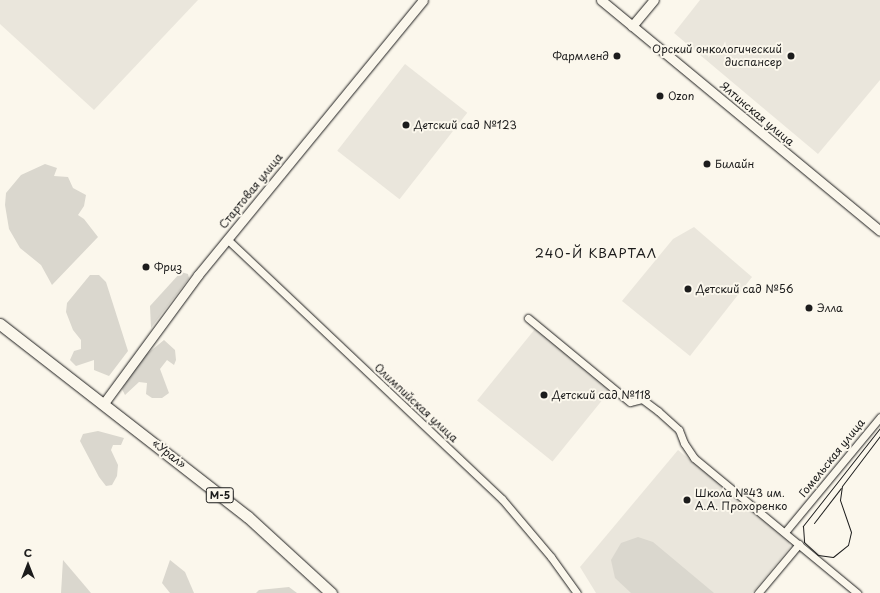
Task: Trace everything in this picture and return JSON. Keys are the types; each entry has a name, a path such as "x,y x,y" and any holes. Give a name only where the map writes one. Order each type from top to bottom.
{"main road":[{"name":"Стартовая улица","path":"104,403 170,312 227,239 423,0"},
{"name":"Ялтинская улица","path":"601,0 880,231"},
{"path":"632,26 654,0"},
{"name":"«Урал»","path":"0,324 104,403 248,517 331,593"}],"street":[{"name":"Олимпийская улица","path":"227,239 502,499 551,557 577,593"},
{"path":"528,318 630,402 642,399 658,411 679,430 684,444 694,458 857,593"},
{"name":"Гомельская улица","path":"785,532 880,417"},
{"path":"758,593 799,544"}],"shaded area":[{"path":"0,0 198,0 94,110 0,24"},
{"name":"Орский онкологический диспансер","path":"700,0 880,0 880,80 818,154 674,33"},
{"name":"Детский сад №123","path":"405,64 467,113 400,199 337,151"},
{"path":"45,164 57,168 54,176 68,177 73,188 86,195 84,206 78,215 84,219 98,237 52,285 41,265 20,248 9,229 5,205 6,193 21,175"},
{"name":"Детский сад №56","path":"694,227 752,277 690,356 622,301 673,239"},
{"path":"181,272 188,274 189,278 151,328 150,306"},
{"path":"90,275 99,275 106,282 128,351 109,376 94,370 94,360 76,366 70,360 74,351 81,349 81,340 73,330 66,312 67,303"},
{"name":"Детский сад №118","path":"535,329 610,390 552,462 477,400"},
{"path":"164,340 175,350 176,360 174,365 167,360 160,369 169,393 162,398 152,398 146,394 147,383 139,382 125,395 122,389 142,358"},
{"path":"98,431 124,438 121,445 113,445 111,450 118,465 117,476 112,485 106,486 99,477 80,441 83,434"},
{"name":"Школа №43 им. А.А. Прохоренко","path":"678,450 789,541 790,547 752,593 596,593 580,567"},
{"path":"638,537 653,542 714,593 631,593 615,578 611,560 621,543"},
{"path":"63,560 91,593 61,593"},
{"path":"170,560 185,572 194,593 170,593 162,583"},
{"path":"289,587 297,593 256,593 259,590"}],"tram line":[{"path":"880,428 803,526 804,542 818,555 833,557 848,545 851,532 840,500 842,486 880,436"},
{"path":"814,523 841,488"}],"place":[{"name":"Фармленд","path":"617,56"},
{"name":"Орский онкологический диспансер","path":"791,56"},
{"name":"Ozon","path":"660,96"},
{"name":"Детский сад №123","path":"406,125"},
{"name":"Билайн","path":"707,164"},
{"name":"Фриз","path":"146,267"},
{"name":"Детский сад №56","path":"688,289"},
{"name":"Элла","path":"809,308"},
{"name":"Детский сад №118","path":"544,395"},
{"name":"Школа №43 им. А.А. Прохоренко","path":"687,500"}],"district":[{"name":"240-Й КВАРТАЛ","path":"596,253"}]}
